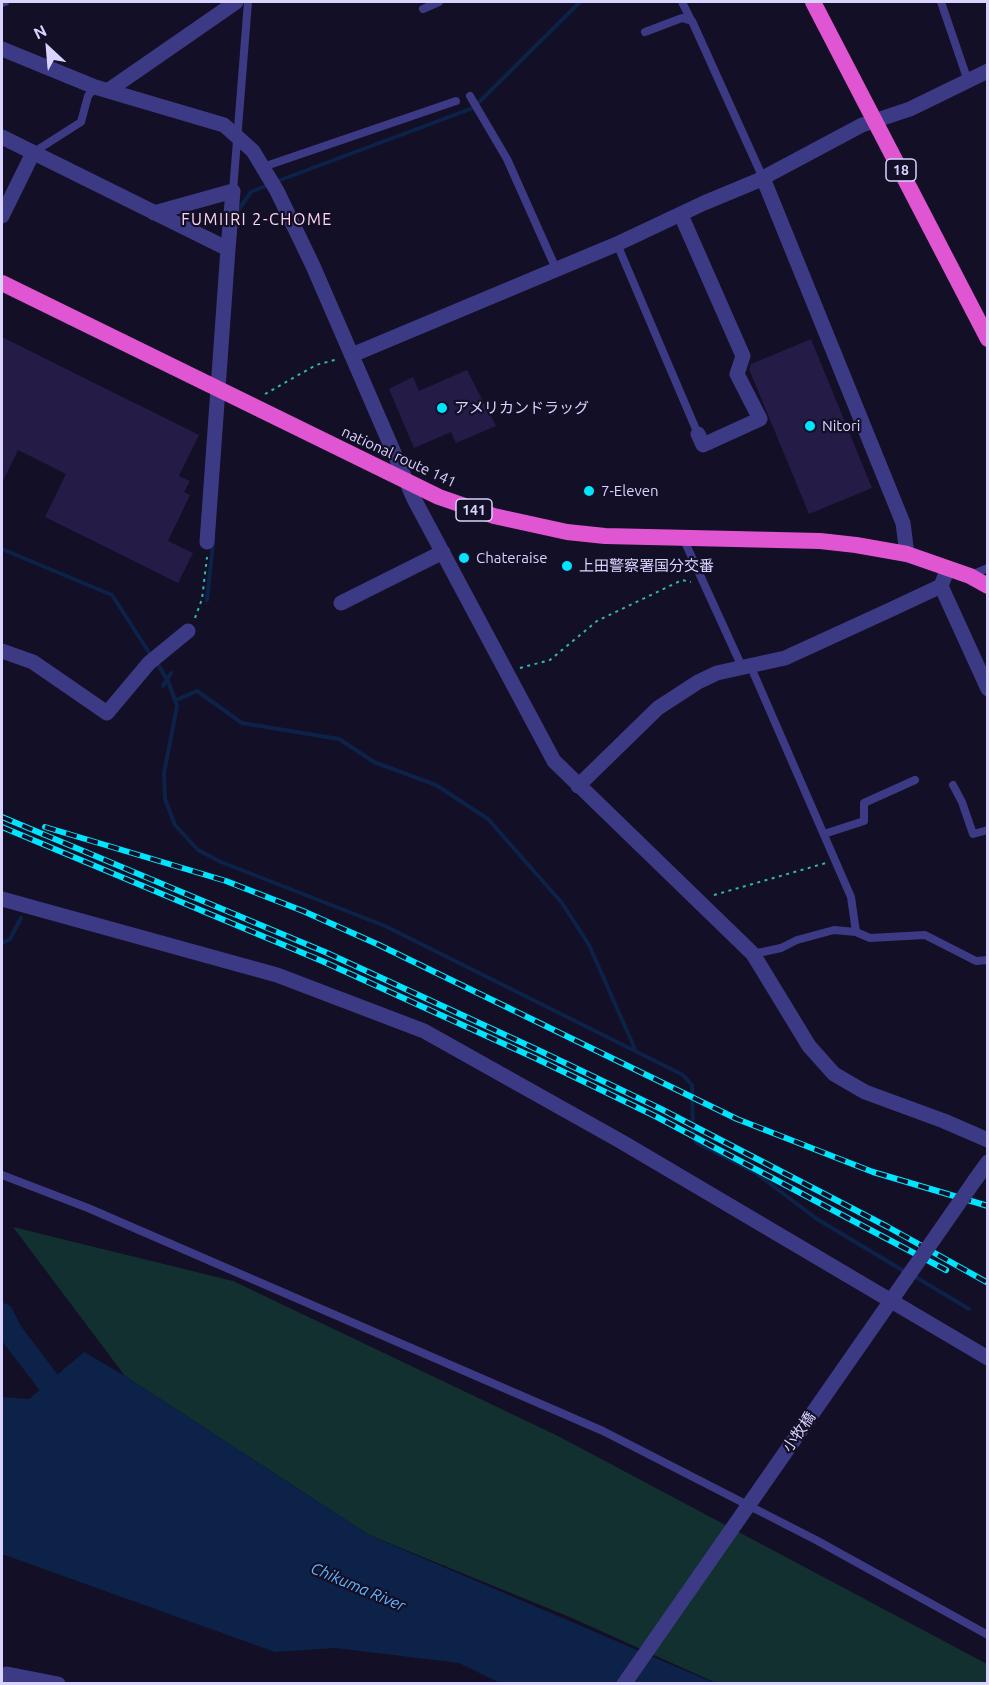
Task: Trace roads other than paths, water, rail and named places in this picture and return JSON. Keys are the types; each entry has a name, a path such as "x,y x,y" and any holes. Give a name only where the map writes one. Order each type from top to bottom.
{"highway":[{"name":"18","path":"813,2 987,339"},
{"name":"national route 141","path":"2,283 405,481 466,508 528,525 605,536 684,540 820,541 907,554 970,576 987,585"}],"street":[{"path":"102,88 217,7 236,2"},
{"path":"2,49 102,88 224,125 253,152 277,191 352,355 405,481 554,761 753,954 809,1046 834,1074 865,1092 944,1121 987,1140"},
{"path":"352,355 557,271 763,178 875,120 910,109 987,71"},
{"path":"2,137 228,249"},
{"path":"2,216 33,153"},
{"path":"763,178 903,523 907,554"},
{"path":"154,213 233,190 207,548"},
{"path":"681,215 743,356 737,374 760,419 703,445 698,434"},
{"path":"340,603 443,552"},
{"path":"578,786 658,708 698,682 746,666 785,658 941,586 948,568"},
{"path":"941,586 987,688"},
{"path":"2,651 33,662 106,712 153,659 191,626"},
{"path":"2,899 277,975 424,1031 622,1142 987,1358"},
{"name":"小牧橋","path":"624,1683 987,1162"},
{"path":"4,1677 58,1683"}],"lane":[{"path":"233,190 248,2"},
{"path":"423,9 439,2"},
{"path":"682,2 763,178"},
{"path":"941,2 968,81"},
{"path":"645,32 682,18 692,21"},
{"path":"33,153 81,122 88,96 102,88"},
{"path":"470,96 507,159 557,271"},
{"path":"266,171 456,101"},
{"path":"617,244 698,434"},
{"path":"684,540 746,666 824,834 851,897 856,932"},
{"path":"970,576 987,567"},
{"path":"824,834 864,821 864,803 915,780"},
{"path":"953,785 974,834 987,830"},
{"path":"753,954 781,948 797,940 834,930 856,932 870,938 925,935 976,961 987,960"},
{"path":"2,1174 88,1208 603,1431 816,1540 987,1635"}],"water":[{"path":"84,1352 125,1376 369,1535 714,1683 500,1683 459,1663 335,1648 275,1652 2,1554 2,1397 29,1399"}],"waterway":[{"path":"275,182 473,108 580,2"},
{"path":"237,212 251,192 268,185"},
{"path":"207,600 213,544"},
{"path":"2,549 112,595 152,657"},
{"path":"157,663 168,681 177,706 164,773 165,799 175,825 198,850 221,862 385,926 683,1075 692,1085 693,1138 697,1143 756,1173 817,1219 907,1273"},
{"path":"163,686 171,673"},
{"path":"176,700 197,691 242,723 339,739 374,762 436,785 488,819 562,903 589,945 635,1049"},
{"path":"2,943 10,939 21,918"},
{"path":"914,1276 969,1309"},
{"name":"Chikuma River","path":"2,1315 11,1333 68,1408"}],"railway":[{"path":"2,817 325,952 538,1050 661,1109 888,1227 988,1283"},
{"path":"2,827 322,961 535,1058 657,1117 946,1270"},
{"path":"45,827 226,881 303,911 377,944 737,1119 873,1172 988,1206"}],"place":[{"name":"アメリカンドラッグ","path":"442,408"},
{"name":"Nitori","path":"810,426"},
{"name":"7-Eleven","path":"589,491"},
{"name":"Chateraise","path":"464,558"},
{"name":"上田警察署国分交番","path":"567,566"}],"district":[{"name":"FUMIIRI 2-CHOME","path":"257,220"}]}
